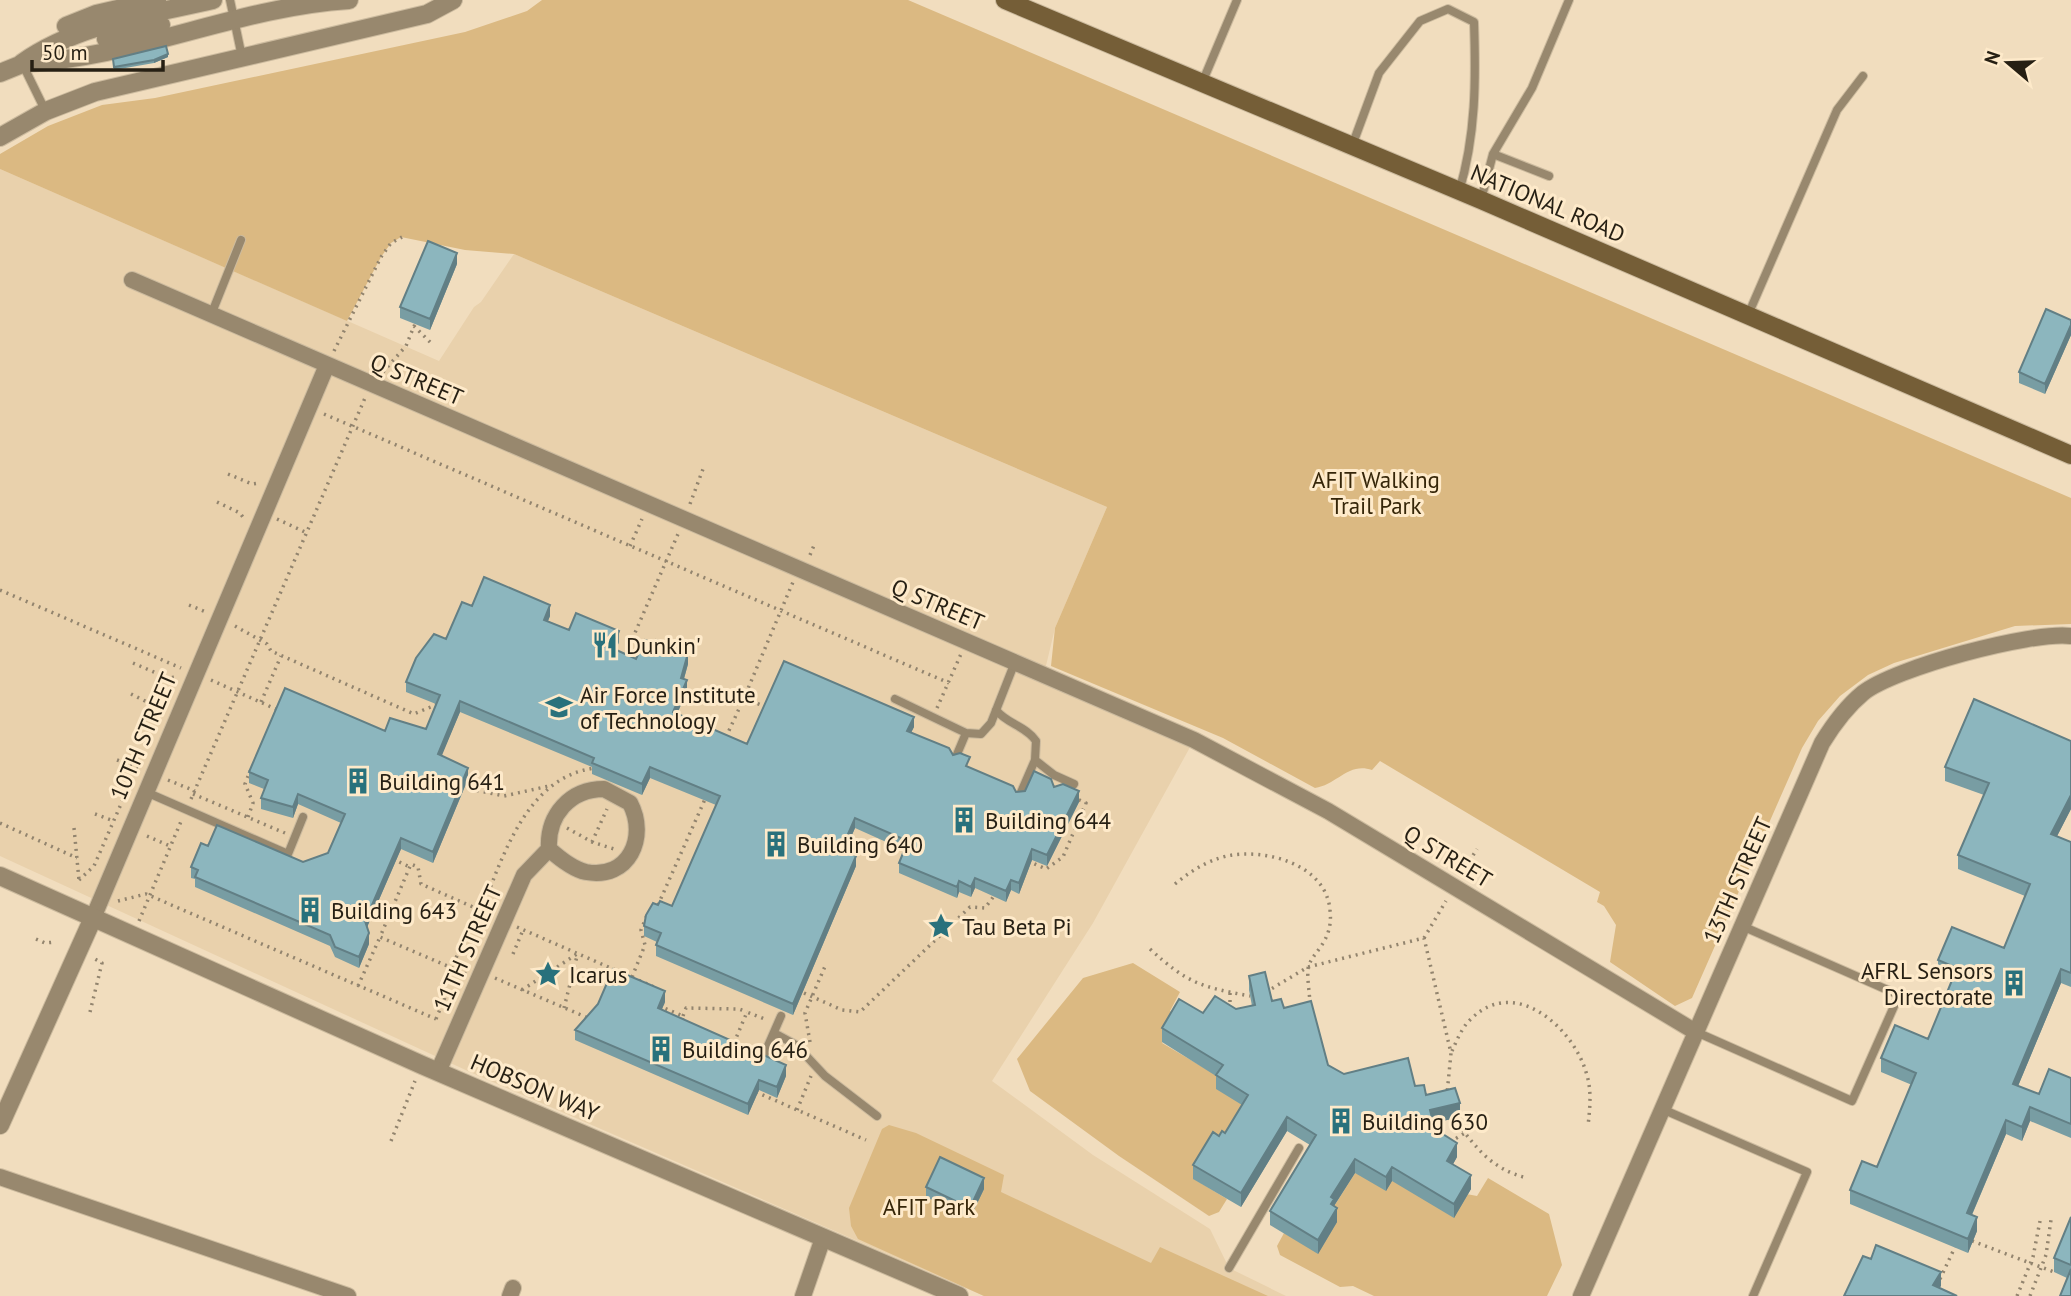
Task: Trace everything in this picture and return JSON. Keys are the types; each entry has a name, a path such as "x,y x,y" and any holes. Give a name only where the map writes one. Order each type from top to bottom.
{"main road":[{"name":"NATIONAL ROAD","path":"1005,0 1481,200 2067,453"}],"street":[{"path":"22,63 43,36 96,14 157,0"},
{"path":"22,63 48,44 101,26 213,0"},
{"path":"0,73 22,63 131,32 267,0"},
{"path":"232,9 349,0"},
{"path":"0,137 46,111 95,92 427,14 453,0"},
{"name":"Q STREET","path":"132,280 1194,740 1286,786 1694,1031"},
{"name":"10TH STREET","path":"0,1125 93,918 327,365"},
{"name":"13TH STREET","path":"1581,1296 1694,1031 1822,743 1838,719 1863,694 1886,679 2006,642 2071,636"},
{"path":"595,789 614,792 630,803 639,832 632,854 619,868 595,873 570,865 549,849 549,828 563,823 566,801 576,794 595,789"},
{"name":"11TH STREET","path":"438,1072 524,875 549,849"},
{"name":"HOBSON WAY","path":"0,876 438,1072 959,1296"},
{"path":"0,1178 348,1296"},
{"path":"803,1296 823,1238"}],"lane":[{"path":"1202,83 1237,0"},
{"path":"1481,200 1493,154 1532,88 1569,0"},
{"path":"232,9 242,57"},
{"path":"1352,146 1379,73 1420,21 1448,9 1474,22 1476,82 1471,153 1459,191"},
{"path":"22,63 46,111"},
{"path":"1748,315 1837,110 1863,76"},
{"path":"1493,154 1549,176"},
{"path":"211,314 241,240"},
{"path":"895,699 966,733 973,735 986,731 1015,662"},
{"path":"996,710 1002,718 1033,736 1037,745 1035,760 1019,797"},
{"path":"955,759 966,733"},
{"path":"1035,760 1061,779 1073,784"},
{"path":"1057,792 1061,779"},
{"path":"145,792 288,854 303,817"},
{"path":"1694,1031 1852,1101 1899,995 1742,926"},
{"path":"778,1025 785,1037 806,1054 815,1067 877,1116"},
{"path":"764,1055 778,1025"},
{"path":"1662,1109 1807,1172 1753,1296"},
{"path":"1229,1268 1299,1147"}],"path":[{"path":"327,365 377,263 391,243 402,237"},
{"path":"132,936 371,384 406,346 414,326 431,343"},
{"path":"309,408 949,683"},
{"path":"622,663 703,469"},
{"path":"228,474 252,484 264,481"},
{"path":"217,502 240,513 246,522"},
{"path":"630,546 648,504"},
{"path":"264,513 307,533"},
{"path":"722,744 798,569 807,562 815,543"},
{"path":"0,590 184,668 178,677 168,678 133,663"},
{"path":"203,624 212,601"},
{"path":"260,641 281,656 414,714 442,703"},
{"path":"261,702 281,656"},
{"path":"196,673 278,710 271,722"},
{"path":"131,694 164,710 163,717"},
{"path":"744,698 768,708"},
{"path":"134,777 143,759"},
{"path":"248,817 253,803 245,784 256,759"},
{"path":"117,760 138,768"},
{"path":"470,789 492,795 514,795 551,785 572,773 604,768"},
{"path":"164,779 295,837"},
{"path":"75,828 79,880 94,866 130,785"},
{"path":"118,901 149,896 436,1019 448,990 443,988 466,935 471,937 520,823 551,785"},
{"path":"695,791 714,799"},
{"path":"656,908 707,796"},
{"path":"1023,859 1046,869 1063,857 1086,803"},
{"path":"592,842 606,804 615,808"},
{"path":"95,814 114,821"},
{"path":"0,823 77,858"},
{"path":"563,823 592,842 632,854"},
{"path":"147,836 170,846"},
{"path":"1060,838 1069,842"},
{"path":"1175,884 1196,867 1228,856 1265,855 1296,865 1322,887 1331,913 1325,943 1308,967 1311,1015"},
{"path":"387,857 410,867"},
{"path":"358,986 411,864 418,867 421,884 654,987 664,1008 683,1016"},
{"path":"804,993 842,1010 860,1012 970,906 985,908 994,896"},
{"path":"632,977 645,945 640,930 648,913"},
{"path":"513,954 523,930"},
{"path":"380,937 452,968 522,990 600,1024"},
{"path":"1266,992 1308,967 1424,938 1451,1053 1449,1103"},
{"path":"36,939 46,943 55,942"},
{"path":"1150,949 1185,979 1250,996"},
{"path":"90,1012 102,963 92,957 96,953"},
{"path":"522,990 578,954"},
{"path":"564,1008 578,954"},
{"path":"806,1054 810,1045 805,1013 826,964"},
{"path":"1228,1018 1230,992"},
{"path":"1451,1053 1470,1020 1492,1006 1515,1003 1545,1014 1572,1041 1584,1064 1590,1089 1588,1126"},
{"path":"692,1025 681,1021 686,1008 739,1009 778,1025"},
{"path":"724,1039 734,1043 747,1012"},
{"path":"797,1110 815,1067"},
{"path":"391,1141 418,1075"},
{"path":"754,1091 866,1140"},
{"path":"1454,1118 1486,1159 1508,1173 1527,1178"},
{"path":"1442,1147 1465,1133"},
{"path":"2017,1296 2033,1257 2040,1220"},
{"path":"2030,1296 2046,1255 2051,1220"},
{"path":"1972,1241 2054,1272"},
{"path":"1937,1284 1955,1247"}],"shaded area":[{"name":"Air Force Institute of Technology","path":"0,169 439,361 474,307 481,302 514,254 1107,507 1055,628 1044,674 1194,740 1093,923 992,1081 1093,1155 1210,1229 1229,1268 1286,1296 984,1296 470,1072 0,856"}],"green space":[{"name":"AFIT Walking Trail Park","path":"542,0 908,0 2071,498 2071,624 2015,626 1894,663 1868,675 1840,696 1818,721 1802,748 1692,998 1675,1006 1610,962 1616,925 1604,906 1597,902 1600,892 1380,761 1372,770 1364,768 1349,771 1330,783 1315,788 1223,738 1051,666 1055,628 1107,507 514,254 465,250 401,237 391,243 381,257 347,321 0,169 0,154 48,126 102,105 155,98 465,32 527,11"},
{"path":"1133,963 1180,992 1170,1011 1177,1016 1162,1043 1223,1079 1248,1109 1194,1179 1227,1199 1219,1212 1209,1216 1119,1156 1030,1091 1017,1059 1083,978"},
{"name":"AFIT Park","path":"889,1125 916,1133 1004,1175 1001,1192 1151,1263 1160,1247 1268,1296 984,1296 858,1239 851,1226 849,1208 882,1129"},
{"path":"1355,1173 1477,1196 1488,1178 1549,1214 1562,1265 1547,1296 1374,1296 1353,1286 1340,1287 1280,1255 1277,1246 1284,1233 1318,1253 1331,1211"}],"building":[{"path":"166,46 168,54 154,60 114,67 113,59"},
{"path":"428,241 457,253 430,319 400,307"},
{"path":"2046,309 2071,320 2071,325 2045,384 2019,372"},
{"path":"484,577 550,605 544,620 569,630 576,613 619,631 612,648 636,659 645,640 654,643 656,640 688,653 681,678 687,680 673,712 747,744 784,661 914,717 907,731 949,748 953,755 960,753 970,757 966,766 1013,786 1016,792 1025,791 1034,771 1051,779 1054,787 1063,784 1079,791 1047,855 1032,849 1019,883 1011,880 1006,891 975,878 971,887 959,881 957,887 899,863 908,841 855,818 841,850 856,856 793,1004 656,945 661,933 644,926 646,915 653,903 658,905 660,901 672,906 720,796 650,767 642,784 592,763 594,758 460,701 438,754 468,768 433,852 401,838 365,921 369,933 359,957 335,947 330,935 195,877 198,870 191,867 201,843 208,846 217,825 303,862 328,853 345,814 298,794 293,807 261,798 268,780 249,772 285,688 385,731 390,718 426,729 440,695 406,682 416,658 434,634 446,639 462,602 472,606"},
{"name":"AFRL Sensors Directorate","path":"1974,699 2071,741 2071,795 2051,834 2071,842 2071,973 2061,969 2013,1084 2039,1094 2049,1069 2071,1078 2071,1124 2030,1107 2022,1127 2006,1120 1967,1213 1977,1217 1968,1239 1850,1190 1862,1161 1877,1167 1916,1073 1881,1058 1895,1025 1928,1039 1957,968 1938,960 1952,927 2004,948 2030,884 1958,855 1989,783 1945,767"},
{"name":"Building 646","path":"613,969 665,991 658,1008 786,1065 777,1087 759,1080 748,1104 575,1030 598,1004"},
{"name":"Building 630","path":"1265,972 1272,1001 1281,999 1284,1008 1311,1001 1328,1065 1344,1074 1408,1058 1415,1086 1424,1085 1426,1095 1455,1088 1460,1103 1430,1110 1435,1129 1457,1143 1447,1161 1471,1175 1454,1204 1392,1167 1386,1177 1355,1159 1331,1197 1334,1199 1331,1204 1337,1208 1318,1240 1270,1211 1316,1135 1287,1117 1241,1193 1193,1165 1213,1132 1219,1136 1222,1131 1225,1133 1248,1095 1216,1075 1223,1065 1162,1028 1179,999 1203,1013 1215,996 1236,1009 1255,1005 1249,976"},
{"path":"940,1157 984,1178 970,1208 926,1187"},
{"path":"2071,1217 2071,1265 2054,1258"},
{"path":"1876,1245 1941,1272 1933,1285 1957,1296 1844,1296 1863,1256 1871,1259"},
{"path":"2071,1269 2071,1296 2060,1296"}],"place":[{"name":"Dunkin'","path":"605,645"},
{"name":"Air Force Institute of Technology","path":"559,707"},
{"name":"Building 641","path":"358,781"},
{"name":"Building 644","path":"964,820"},
{"name":"Building 640","path":"776,844"},
{"name":"Building 643","path":"310,910"},
{"name":"Tau Beta Pi","path":"941,926"},
{"name":"Icarus","path":"548,974"},
{"name":"AFRL Sensors Directorate","path":"2014,983"},
{"name":"Building 646","path":"661,1049"},
{"name":"Building 630","path":"1341,1121"}]}
